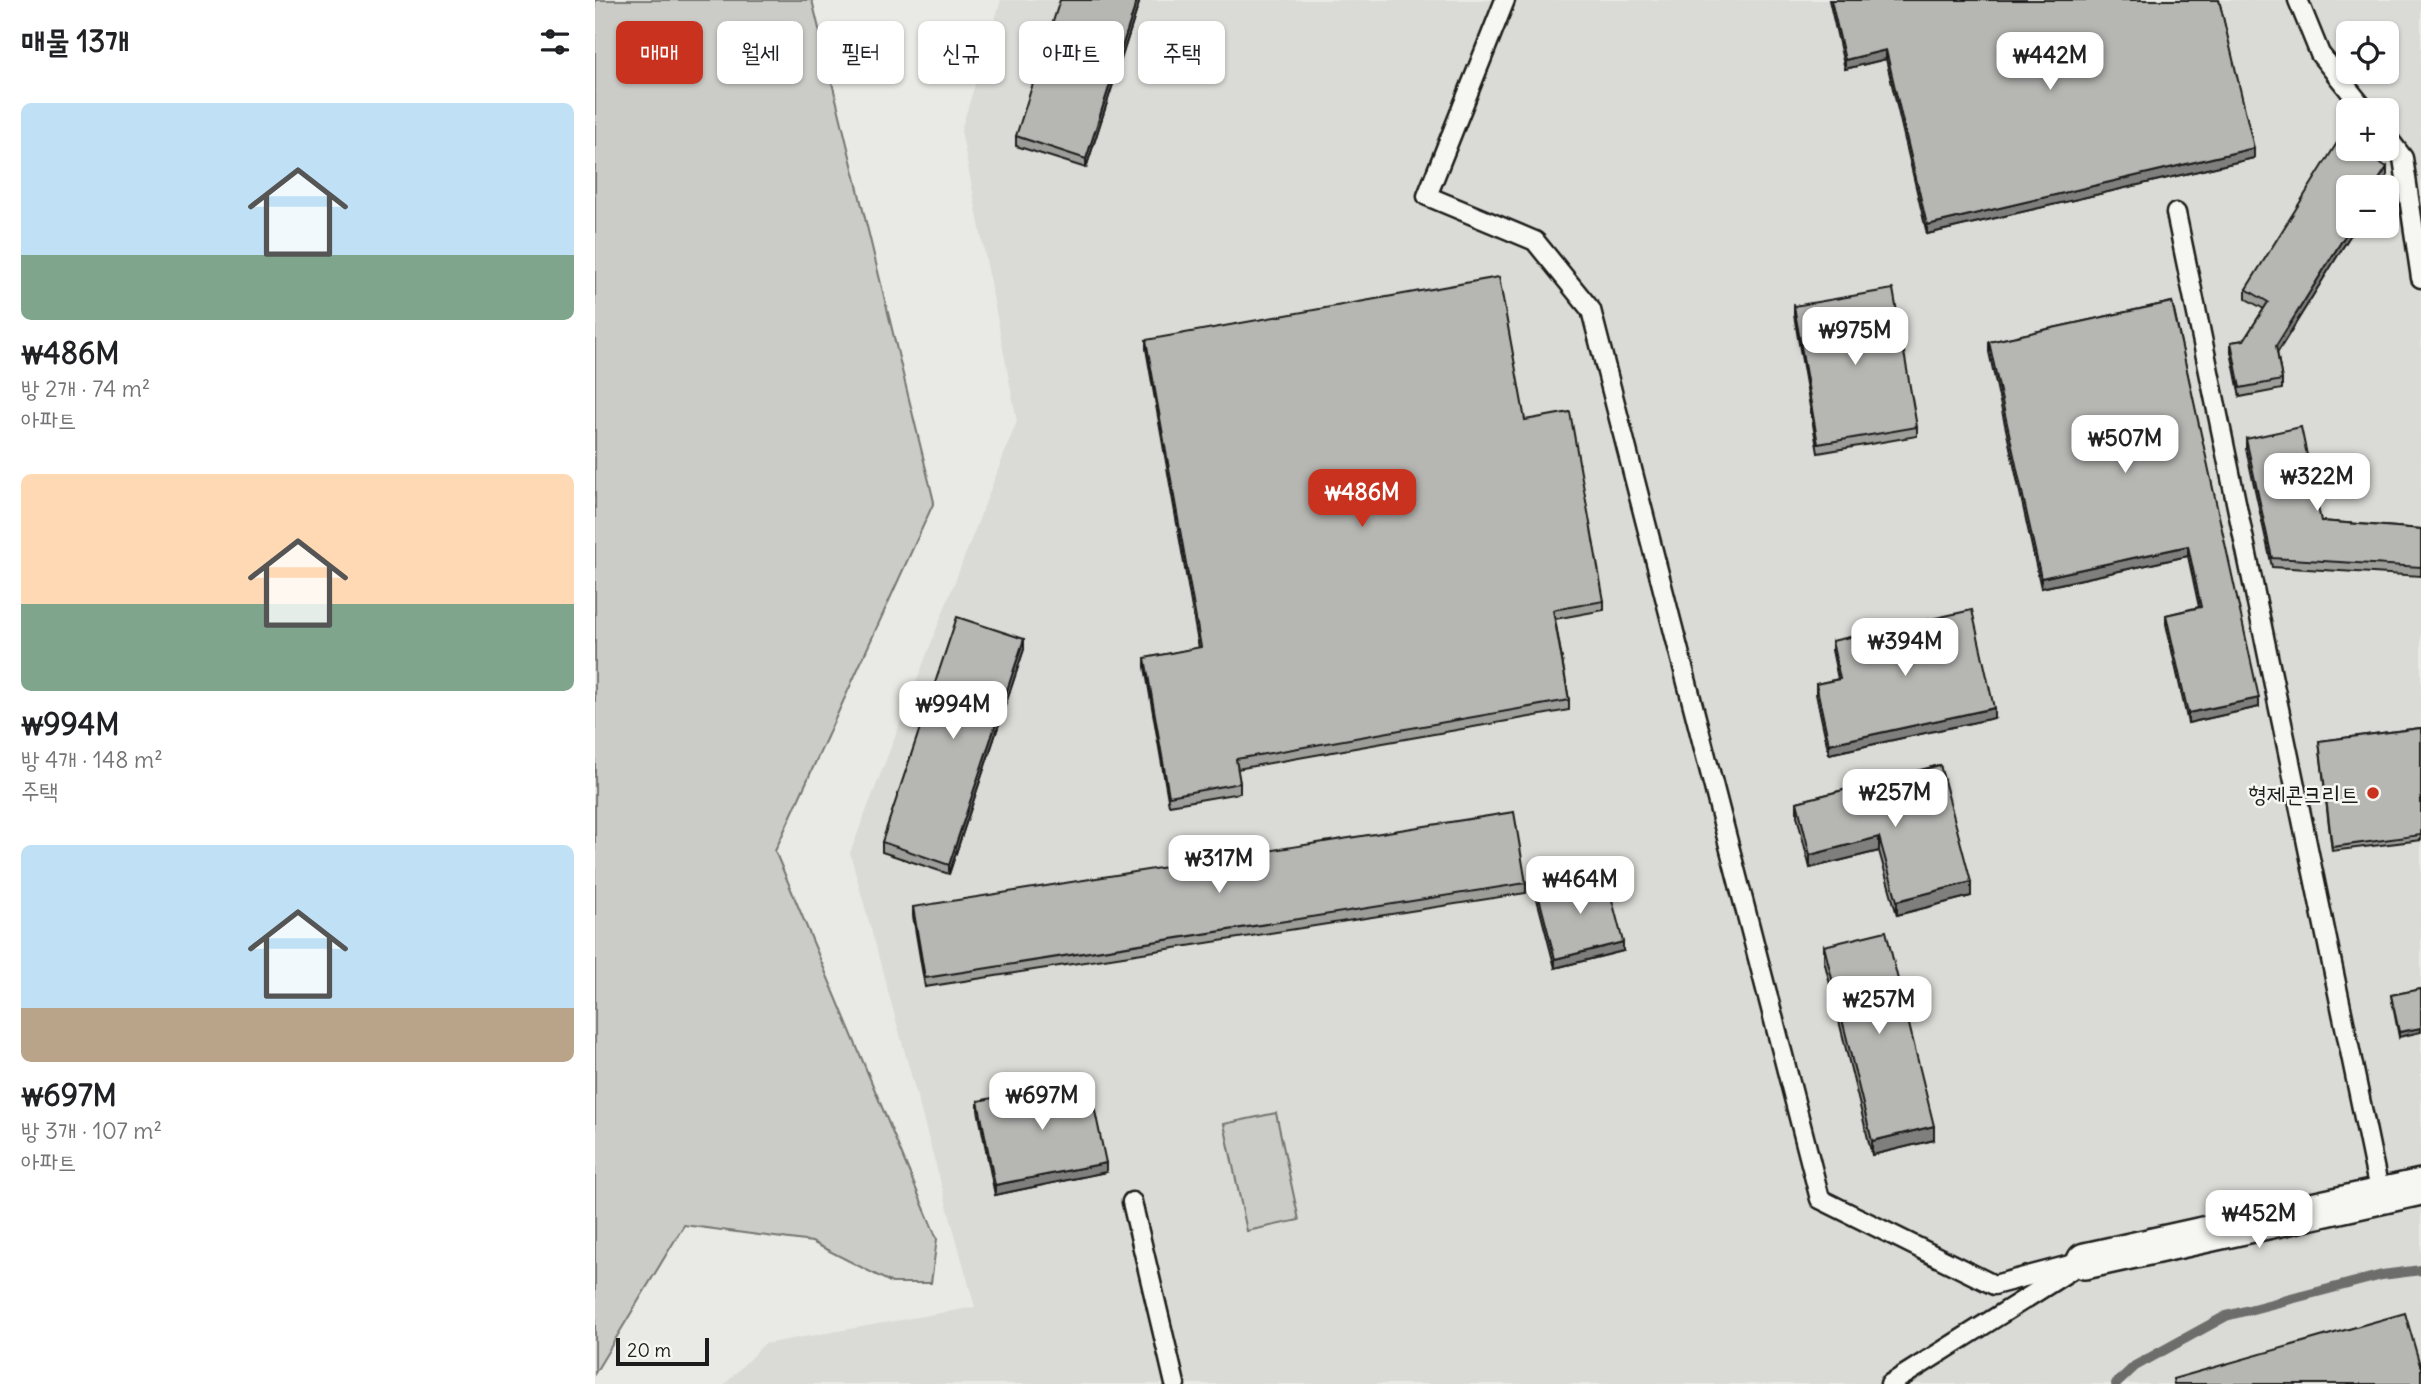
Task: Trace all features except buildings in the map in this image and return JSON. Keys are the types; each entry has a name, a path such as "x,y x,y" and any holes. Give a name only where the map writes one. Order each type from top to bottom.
{"street":[{"path":"2085,1261 2421,1187"}],"lane":[{"path":"1506,0 1427,196 1535,241 1591,310 1820,1199 1994,1285 2085,1261"},
{"path":"2298,0 2320,54 2355,98"},
{"path":"2399,153 2403,158 2421,278"},
{"path":"2176,213 2380,1195"},
{"path":"1132,1202 1175,1384"},
{"path":"1890,1384 2085,1261"}],"shaded area":[{"path":"595,0 812,0 817,21 817,84 832,84 934,502 775,851 937,1239 931,1283 892,1283 812,1242 684,1225 595,1373"},
{"path":"1001,0 2421,0 2421,1384 725,1384 764,1344 975,1307 850,853 1017,421 961,130 975,84 1005,84 1005,21 995,21"},
{"path":"1276,1113 1299,1220 1247,1231 1224,1124"}],"waterway":[{"path":"2116,1384 2135,1366 2226,1316 2382,1275 2421,1270"}],"place":[{"name":"형제콘크리트","path":"2373,793"}]}
